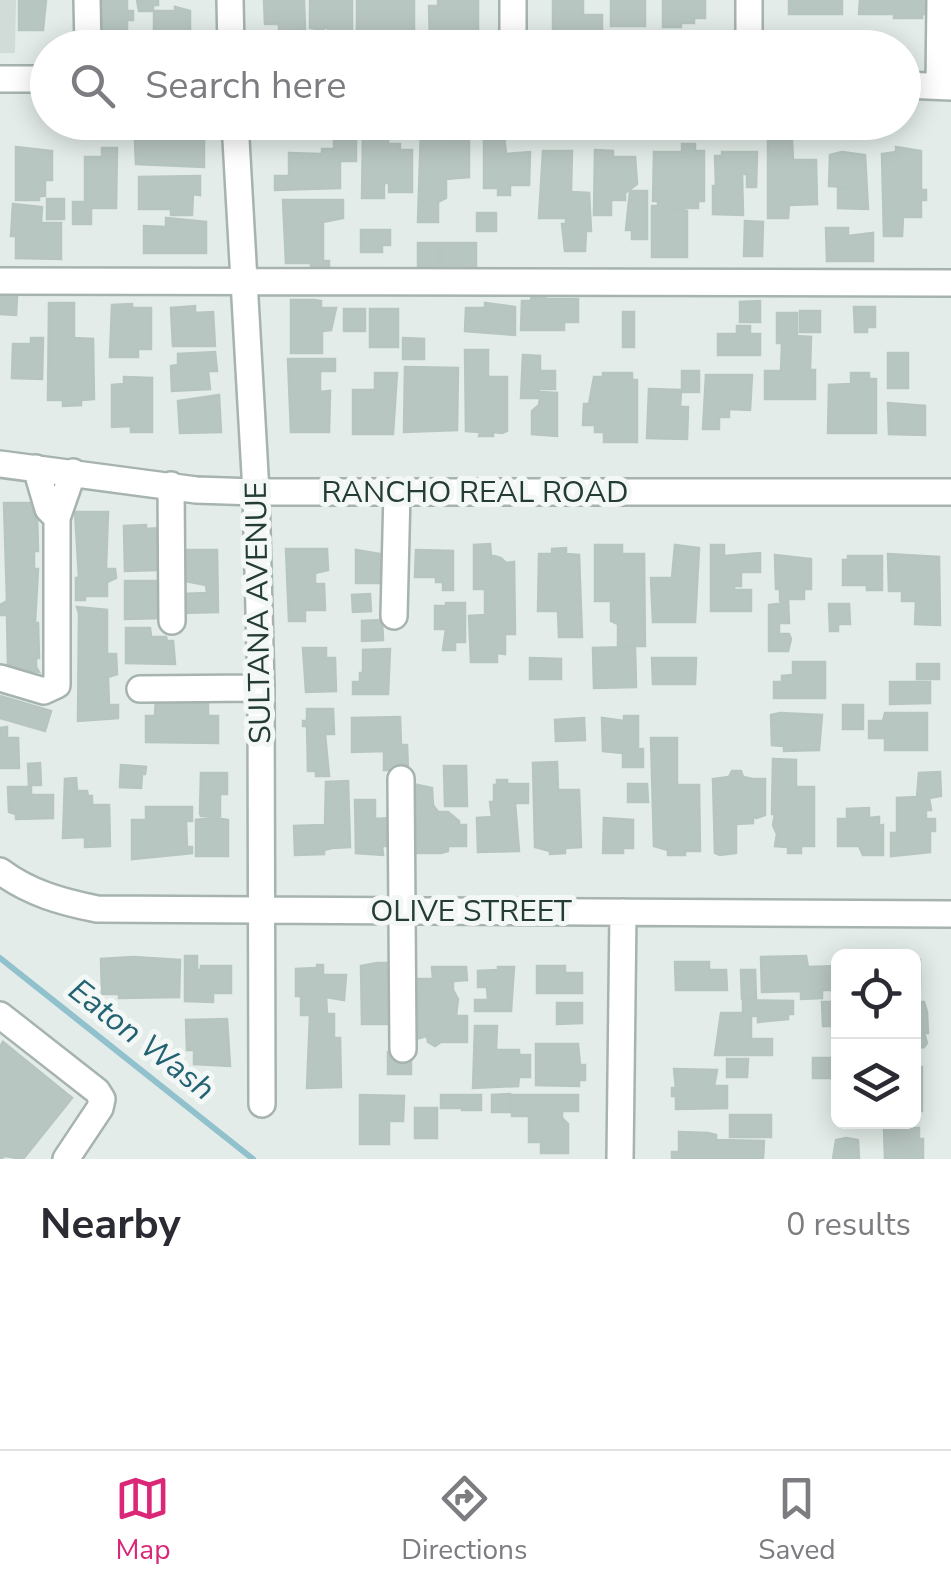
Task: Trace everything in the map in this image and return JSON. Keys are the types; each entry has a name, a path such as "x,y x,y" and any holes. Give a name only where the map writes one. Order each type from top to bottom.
{"street":[{"path":"87,0 88,30"},
{"path":"230,0 230,30"},
{"path":"513,0 513,30"},
{"path":"749,0 749,30"},
{"path":"940,0 945,86"},
{"path":"0,80 30,79"},
{"name":"SULTANA AVENUE","path":"236,140 256,492 261,688 262,1104"},
{"path":"0,281 951,284"},
{"name":"RANCHO REAL ROAD","path":"0,464 196,490 256,492 951,492"},
{"path":"36,468 48,508 58,518"},
{"path":"0,678 44,691 57,685 58,518 73,472"},
{"path":"172,485 172,621"},
{"path":"394,616 397,492"},
{"path":"140,689 261,688"},
{"path":"401,780 403,1049"},
{"name":"OLIVE STREET","path":"0,871 20,886 66,903 97,909 951,914"},
{"path":"620,1159 622,912"},
{"path":"0,1015 102,1099 66,1159"}],"shaded area":[{"path":"0,0 16,0 15,53 0,53"}],"building":[{"path":"19,0 46,0 43,30 19,30"},
{"path":"100,0 127,0 127,11 133,11 133,20 127,20 127,29 93,30 93,10 100,10"},
{"path":"137,0 158,0 158,5 153,5 153,11 139,11"},
{"path":"264,0 304,0 305,30 279,30 279,24 265,24"},
{"path":"310,0 352,0 352,30 310,28"},
{"path":"357,0 414,0 414,30 357,30"},
{"path":"438,0 478,0 478,30 430,30 429,6 438,6"},
{"path":"553,0 583,0 583,15 602,15 602,30 553,30"},
{"path":"611,0 645,0 645,26 611,26"},
{"path":"663,0 705,0 705,18 694,18 694,23 681,23 681,27 663,27"},
{"path":"789,0 842,0 842,14 789,14"},
{"path":"860,0 933,0 933,14 894,18 894,14 859,14"},
{"path":"175,7 190,11 190,30 154,30 154,11 175,11"},
{"path":"135,140 204,140 204,167 136,164"},
{"path":"334,140 356,140 356,161 340,161 340,188 275,190 275,176 289,176 289,153 322,154 322,149 334,149"},
{"path":"363,140 388,140 388,144 400,144 400,150 412,150 412,192 389,192 389,183 384,183 384,198 362,198"},
{"path":"421,140 469,141 469,177 446,179 446,198 438,202 438,222 418,222"},
{"path":"484,140 504,140 506,154 530,152 529,185 510,185 510,195 498,195 498,188 484,188"},
{"path":"768,141 792,141 793,160 816,160 817,204 789,205 788,218 768,218"},
{"path":"682,144 695,144 695,151 704,151 704,201 698,201 698,208 671,208 687,211 687,257 652,257 652,206 658,206 658,201 653,201 654,152 682,152"},
{"path":"16,147 52,151 52,180 45,180 45,196 39,196 39,200 16,200"},
{"path":"896,147 921,151 921,190 926,190 926,200 921,200 921,217 903,217 902,236 884,236 882,154 896,152"},
{"path":"102,148 117,148 116,208 91,208 91,224 73,224 73,202 85,202 85,157 102,157"},
{"path":"595,150 613,151 613,157 635,157 637,184 625,193 625,200 611,200 611,215 594,215"},
{"path":"543,151 572,151 571,192 589,193 591,231 586,231 585,251 565,251 562,224 566,224 566,218 539,218"},
{"path":"722,152 757,152 756,187 747,187 747,174 742,174 743,215 713,214 715,156 722,156"},
{"path":"830,155 865,155 868,209 838,208 838,189 850,187 829,186"},
{"path":"200,176 200,195 193,194 192,215 171,215 171,209 139,209 139,177"},
{"path":"630,191 647,191 647,239 632,239 632,230 626,230"},
{"path":"47,199 64,199 64,219 47,219"},
{"path":"283,200 343,200 343,218 323,222 323,261 329,261 329,270 311,270 311,263 286,263"},
{"path":"13,204 42,207 41,223 61,223 61,259 16,258 16,236 11,236"},
{"path":"477,213 496,213 496,231 477,231"},
{"path":"166,218 206,222 206,253 144,253 144,226 166,227"},
{"path":"745,221 763,222 762,256 744,256"},
{"path":"826,228 848,228 848,236 873,233 873,261 827,261"},
{"path":"361,230 390,230 390,245 382,245 382,252 361,252"},
{"path":"418,243 439,243 439,268 418,268"},
{"path":"441,243 476,243 476,268 441,268"},
{"path":"532,292 545,292 545,299 578,299 578,322 564,322 564,330 521,330 522,301 531,301"},
{"path":"0,297 17,297 16,315 0,314"},
{"path":"291,300 321,301 321,308 336,308 331,330 322,331 322,353 291,353"},
{"path":"760,301 760,322 740,322 740,302"},
{"path":"49,303 74,303 74,338 93,339 94,399 81,400 81,405 63,406 63,400 48,400"},
{"path":"485,303 515,307 515,335 465,331 466,308 485,308"},
{"path":"132,304 132,308 151,308 151,349 138,349 138,357 110,357 112,305"},
{"path":"195,306 195,313 213,312 215,346 173,346 171,308"},
{"path":"854,307 875,307 875,327 855,332"},
{"path":"344,309 365,309 365,331 344,331"},
{"path":"370,309 398,309 398,347 370,347"},
{"path":"800,311 820,311 820,332 800,332"},
{"path":"623,312 634,312 634,347 623,347"},
{"path":"777,313 797,313 797,336 811,337 810,370 815,370 815,399 765,399 765,371 781,371"},
{"path":"737,326 750,326 750,334 760,334 760,355 718,355 718,334 737,334"},
{"path":"31,338 43,338 42,379 12,378 13,344 31,344"},
{"path":"403,338 424,339 424,359 403,359"},
{"path":"465,350 488,350 488,377 507,377 507,431 479,436 480,432 466,431"},
{"path":"215,352 217,371 208,371 210,389 172,391 171,366 178,365 178,354"},
{"path":"888,353 908,353 908,388 888,388"},
{"path":"523,355 540,356 540,371 555,371 555,389 539,392 557,393 557,436 532,434 532,411 540,398 521,398"},
{"path":"288,359 335,359 335,371 320,371 320,392 330,391 329,432 291,432"},
{"path":"405,367 458,368 457,430 404,432"},
{"path":"682,371 699,371 699,392 682,392"},
{"path":"375,373 397,373 393,434 353,434 353,390 375,390"},
{"path":"603,373 632,373 632,380 637,380 637,442 604,442 604,432 595,432 595,425 583,425 584,404 589,404 594,377 603,377"},
{"path":"851,373 869,373 869,379 876,379 876,433 828,433 829,385 851,384"},
{"path":"706,375 752,375 750,410 729,409 729,417 719,417 719,429 703,429"},
{"path":"124,377 152,378 152,432 131,432 131,426 112,427 112,385 124,384"},
{"path":"649,389 681,390 680,407 688,407 687,439 647,438"},
{"path":"219,395 221,432 180,433 178,401"},
{"path":"888,403 925,406 925,435 889,434"},
{"path":"4,503 37,503 34,515 38,551 34,551 34,569 38,569 35,623 39,672 8,668 7,615 0,615 0,605 7,601"},
{"path":"75,512 108,512 106,569 115,569 116,578 107,582 107,596 76,600 79,578"},
{"path":"146,525 146,529 162,528 164,564 158,564 158,570 125,571 124,526"},
{"path":"490,544 491,555 506,563 514,562 515,634 505,634 505,654 497,653 497,662 471,662 469,616 485,615 485,589 474,589 474,545"},
{"path":"595,545 622,545 622,554 644,554 645,646 618,646 618,624 611,621 611,601 595,601"},
{"path":"675,545 699,548 695,622 653,622 651,578 672,578"},
{"path":"711,545 724,545 724,556 760,553 760,572 741,572 741,586 734,586 734,590 751,590 751,611 711,611"},
{"path":"566,548 566,554 579,555 582,637 559,637 558,611 538,611 539,554"},
{"path":"286,549 327,549 328,570 315,573 315,584 324,584 325,610 305,610 305,621 289,621"},
{"path":"185,550 217,550 218,612 183,613 183,594 207,593 206,585 185,581"},
{"path":"356,550 386,555 386,583 356,583"},
{"path":"416,550 453,551 453,590 443,590 443,582 436,582 436,577 415,577"},
{"path":"888,554 939,557 940,625 915,624 916,601 902,601 902,591 889,591"},
{"path":"775,555 811,559 811,589 804,589 804,599 788,599 789,623 779,623 779,634 789,634 791,639 788,651 769,651 769,605 784,603 780,601 780,589 776,589"},
{"path":"848,556 882,556 882,590 867,590 867,585 843,585 843,560 848,560"},
{"path":"125,581 163,581 164,618 125,619"},
{"path":"370,594 371,611 353,612 352,595"},
{"path":"465,603 465,642 455,642 455,650 443,650 446,629 435,629 435,606"},
{"path":"829,604 849,604 850,624 838,624 838,631 830,631"},
{"path":"77,607 107,610 107,654 116,654 117,674 108,677 109,705 118,705 118,718 78,721"},
{"path":"382,620 383,640 362,641 362,621"},
{"path":"126,628 150,628 151,637 173,641 175,664 126,663"},
{"path":"635,647 636,687 594,688 593,648"},
{"path":"303,648 326,648 326,658 335,658 336,691 306,692"},
{"path":"390,649 388,694 353,694 353,682 360,682 363,673 363,650"},
{"path":"530,658 561,659 561,679 530,679"},
{"path":"652,658 696,658 695,684 653,684"},
{"path":"793,662 825,662 825,698 774,698 774,682 793,675"},
{"path":"917,664 939,664 939,679 917,679"},
{"path":"890,682 930,682 930,703 890,704"},
{"path":"0,696 51,711 45,731 0,718"},
{"path":"156,697 208,698 208,716 218,716 218,743 146,742 146,716 155,716"},
{"path":"843,705 863,705 863,729 843,729"},
{"path":"307,709 333,709 334,734 325,734 329,776 316,776 316,771 308,771 307,726 303,726"},
{"path":"885,713 927,713 927,750 885,750 885,738 869,738 869,721 883,721"},
{"path":"771,715 822,715 819,750 784,751 784,746 772,745"},
{"path":"624,716 638,716 638,749 643,749 643,767 623,767 623,753 603,751 602,718 624,721"},
{"path":"400,717 401,745 407,745 408,770 384,770 384,751 352,752 352,718"},
{"path":"584,718 585,740 556,741 555,720"},
{"path":"7,727 7,738 18,738 19,768 0,768 0,728"},
{"path":"651,738 677,738 677,785 699,785 700,851 668,855 668,850 654,846"},
{"path":"773,759 796,760 796,787 814,787 814,846 801,846 801,853 788,853 788,847 775,846"},
{"path":"557,762 558,790 579,790 581,847 550,854 535,847 533,763"},
{"path":"40,763 41,785 29,785 28,764"},
{"path":"121,765 146,767 141,788 120,787"},
{"path":"444,766 466,766 467,806 445,806"},
{"path":"732,771 741,771 743,777 765,779 765,815 753,815 753,823 736,824 736,853 720,855 715,853 713,779 729,777"},
{"path":"940,772 941,796 929,798 931,810 926,810 926,819 935,819 935,831 930,831 930,852 891,856 891,833 897,833 897,798 917,797 919,773"},
{"path":"201,773 227,773 227,794 220,794 220,816 201,816"},
{"path":"76,778 77,791 87,791 92,796 92,805 109,805 110,846 85,847 85,837 63,838 65,779"},
{"path":"497,780 528,784 528,803 515,803 519,851 478,852 477,818 492,817 490,802 494,802"},
{"path":"348,781 350,847 324,850 324,854 295,855 294,826 325,825 326,782"},
{"path":"413,784 432,788 433,805 438,812 448,812 459,825 466,825 466,846 448,846 448,851 441,853 414,853"},
{"path":"628,784 647,784 648,802 628,802"},
{"path":"8,787 31,787 31,795 53,795 53,818 16,819 16,814 9,812"},
{"path":"355,800 375,800 375,819 390,818 390,846 382,846 383,855 356,853"},
{"path":"146,807 192,807 192,821 186,821 187,847 192,847 192,853 132,859 132,820 146,820"},
{"path":"869,808 869,818 879,817 879,826 883,825 883,855 863,855 859,846 838,846 838,819 847,819 847,809"},
{"path":"604,818 633,820 633,848 623,848 623,853 603,853"},
{"path":"196,820 228,820 228,856 196,856"},
{"path":"185,956 197,956 197,970 201,966 231,966 231,993 213,993 213,1002 185,1001"},
{"path":"806,956 808,967 831,966 831,990 822,990 822,998 801,999 801,991 762,992 761,957"},
{"path":"101,959 180,960 179,997 119,998 119,994 102,994"},
{"path":"675,962 709,962 709,970 726,970 727,990 676,990"},
{"path":"398,963 393,1024 362,1024 361,966"},
{"path":"323,965 323,975 346,975 344,1000 326,997 327,1014 334,1014 334,1038 340,1038 341,1087 307,1088 310,1015 301,1015 296,969"},
{"path":"537,966 565,966 565,973 582,973 582,993 537,993"},
{"path":"432,967 466,967 467,980 453,981 453,990 458,999 456,1016 467,1016 467,1042 441,1042 435,1046 427,1036 416,1039 414,979 433,979"},
{"path":"514,967 511,1011 475,1011 475,1000 488,1000 487,987 478,987 478,971"},
{"path":"741,970 755,970 756,998 742,999"},
{"path":"743,1000 793,1001 793,1014 788,1014 788,1019 758,1022 758,1016 751,1016 751,1042 772,1039 772,1055 715,1055 721,1013 743,1013"},
{"path":"822,1002 831,1002 831,1026 823,1026"},
{"path":"921,1002 927,1012 921,1047"},
{"path":"557,1003 582,1003 582,1023 557,1024"},
{"path":"227,1019 230,1066 194,1064 194,1050 187,1050 186,1020"},
{"path":"475,1026 497,1026 496,1050 519,1050 519,1055 530,1055 530,1077 519,1077 518,1086 473,1088"},
{"path":"3,1042 72,1098 23,1159 0,1159"},
{"path":"536,1044 578,1044 585,1080 579,1080 579,1086 536,1085"},
{"path":"388,1052 411,1052 411,1074 388,1074"},
{"path":"813,1058 831,1058 831,1078 813,1078"},
{"path":"727,1059 748,1059 747,1077 727,1077"},
{"path":"674,1069 717,1070 714,1086 727,1086 727,1108 676,1109 676,1096 672,1096 672,1088 676,1088"},
{"path":"510,1094 510,1112 492,1112 492,1095"},
{"path":"360,1095 404,1096 403,1121 389,1121 389,1144 360,1144"},
{"path":"441,1095 460,1095 460,1108 441,1108"},
{"path":"462,1095 481,1095 481,1110 462,1110"},
{"path":"512,1095 578,1095 578,1111 562,1111 568,1124 568,1153 541,1153 541,1142 529,1142 529,1116 512,1116"},
{"path":"415,1108 437,1108 437,1138 415,1138"},
{"path":"730,1115 771,1115 771,1137 730,1137"},
{"path":"884,1129 919,1129 923,1159 885,1159"},
{"path":"679,1132 708,1133 716,1135 716,1140 764,1141 763,1159 672,1159 672,1152 679,1152"},
{"path":"836,1140 858,1140 859,1159 833,1159"}],"waterway":[{"name":"Eaton Wash","path":"0,958 253,1159"}]}
